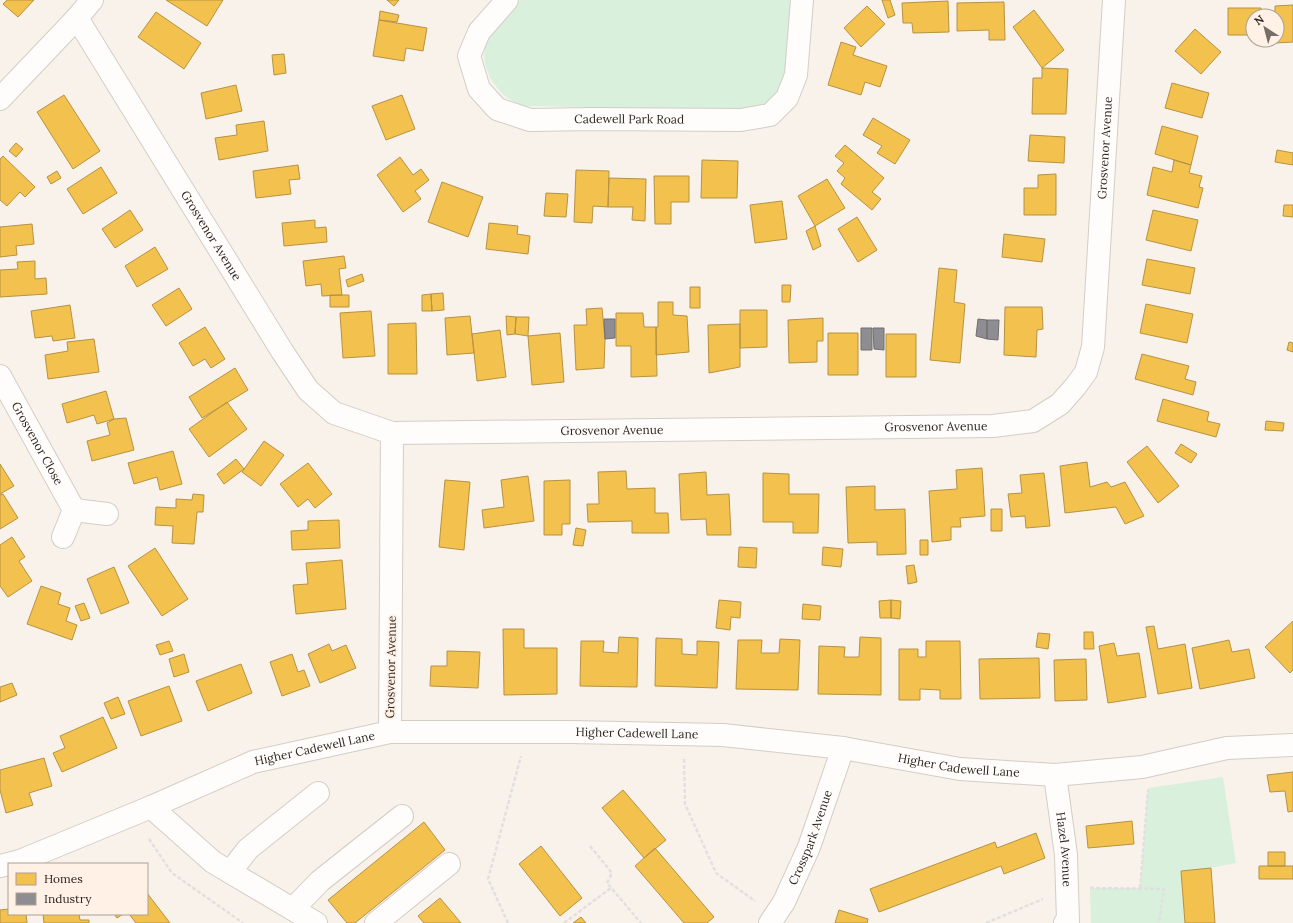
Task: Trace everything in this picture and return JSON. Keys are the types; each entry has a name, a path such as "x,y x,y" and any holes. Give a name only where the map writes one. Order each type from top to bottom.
{"street":[{"path":"0,99 77,18 92,0"},
{"name":"Cadewell Park Road","path":"507,0 479,32 469,56 478,89 497,109 530,120 741,120 770,115 787,98 796,75 802,0"},
{"name":"Grosvenor Avenue","path":"77,18 282,351 308,390 334,413 392,433 992,426 1034,421 1060,404 1086,372 1093,347 1114,0"},
{"name":"Grosvenor Close","path":"0,376 74,510"},
{"name":"Grosvenor Avenue","path":"390,732 392,433"},
{"path":"63,537 74,510 107,514"},
{"name":"Higher Cadewell Lane","path":"12,863 142,811 253,762 390,732 526,732 723,735 843,748 960,769 1055,775 1149,765 1227,748 1293,745"},
{"name":"Crosspark Avenue","path":"772,919 784,902 809,847 843,748"},
{"name":"Hazel Avenue","path":"1055,775 1066,855 1068,921 1065,923"},
{"path":"230,872 248,849 318,794"},
{"path":"142,811 212,862 316,923"},
{"path":"293,909 320,881 402,816"},
{"path":"376,923 449,864"}],"path":[{"path":"508,923 488,879 520,763 526,732"},
{"path":"683,734 685,804 716,873 772,919"},
{"path":"1140,888 1149,765"},
{"path":"142,811 172,873 243,923"},
{"path":"590,846 612,873 607,883 640,923"},
{"path":"564,923 611,888"}],"green space":[{"path":"520,0 791,0 786,82 772,102 755,110 523,106 506,96 492,81 485,63 484,53 486,43 492,32"},
{"path":"1223,777 1236,863 1211,868 1181,871 1185,923 1091,923 1090,888 1140,888 1148,788"}],"building: Homes":[{"path":"7,0 34,0 18,17 3,4"},
{"path":"166,0 223,0 207,26"},
{"path":"387,0 399,0 394,6"},
{"path":"882,0 890,0 895,15 888,18"},
{"path":"948,1 949,32 913,33 912,23 903,23 902,3"},
{"path":"1004,2 1005,40 989,40 989,30 957,31 957,3"},
{"path":"1293,5 1293,42 1285,42 1285,8 1275,8 1275,6"},
{"path":"867,6 885,24 861,47 844,28"},
{"path":"1228,8 1245,8 1245,35 1228,35"},
{"path":"1034,10 1064,50 1042,68 1013,27"},
{"path":"380,11 399,15 397,22 379,20"},
{"path":"156,12 201,43 184,69 138,37"},
{"path":"379,20 427,28 423,51 406,48 404,61 373,56"},
{"path":"1195,29 1221,52 1201,74 1175,51"},
{"path":"841,42 856,47 853,55 887,66 880,87 865,82 861,95 828,85"},
{"path":"284,54 286,73 274,75 272,55"},
{"path":"1042,68 1068,69 1066,114 1032,114 1033,78 1042,78"},
{"path":"1172,83 1209,93 1202,118 1165,108"},
{"path":"236,85 242,111 206,119 201,93"},
{"path":"64,95 100,151 73,169 37,112"},
{"path":"402,95 415,129 386,140 372,106"},
{"path":"873,118 910,140 895,164 877,153 882,146 863,135"},
{"path":"264,121 268,151 219,160 215,138 237,135 236,125"},
{"path":"1162,126 1198,136 1191,165 1155,154"},
{"path":"1030,135 1065,137 1064,163 1028,161"},
{"path":"16,143 23,149 16,157 9,151"},
{"path":"845,145 884,178 872,192 881,199 872,210 841,184 845,178 837,171 844,163 835,156"},
{"path":"1277,150 1293,153 1293,165 1275,162"},
{"path":"3,156 35,187 25,197 20,192 7,206 0,200 0,159"},
{"path":"400,157 413,175 421,169 429,180 415,191 421,199 403,212 377,175"},
{"path":"702,160 738,161 737,198 701,198"},
{"path":"1174,160 1191,165 1189,173 1202,176 1199,187 1203,188 1198,208 1147,195 1153,167 1172,172"},
{"path":"298,165 300,179 289,180 291,194 256,198 253,171"},
{"path":"101,167 117,193 83,214 67,189"},
{"path":"576,170 609,171 608,207 593,206 592,223 574,222"},
{"path":"57,171 61,178 51,184 47,177"},
{"path":"1056,174 1056,215 1024,215 1024,188 1038,188 1038,175"},
{"path":"654,176 689,176 689,202 671,202 671,224 655,224"},
{"path":"609,178 646,179 645,221 632,220 633,207 608,207"},
{"path":"827,179 845,208 815,226 798,196"},
{"path":"442,182 483,197 468,237 428,222"},
{"path":"546,193 568,194 566,217 544,216"},
{"path":"782,201 787,239 755,243 750,205"},
{"path":"1284,205 1293,205 1293,217 1283,216"},
{"path":"130,210 143,230 115,248 102,229"},
{"path":"1153,210 1198,220 1191,251 1146,240"},
{"path":"857,217 877,250 858,262 838,229"},
{"path":"315,220 315,228 326,227 327,242 284,246 282,223"},
{"path":"489,223 518,226 517,234 530,236 528,254 486,249"},
{"path":"32,224 34,244 16,246 17,255 0,257 0,227"},
{"path":"815,226 821,246 813,250 806,231"},
{"path":"1004,234 1045,239 1042,262 1002,257"},
{"path":"155,247 168,269 137,287 125,266"},
{"path":"344,256 346,268 339,269 342,295 322,296 321,284 306,286 303,261"},
{"path":"1147,259 1195,268 1190,294 1142,285"},
{"path":"35,261 35,279 46,278 47,294 0,297 0,270 18,269 17,262"},
{"path":"939,268 957,270 954,302 965,304 960,363 930,360"},
{"path":"362,274 364,281 348,287 346,280"},
{"path":"782,285 791,285 790,302 782,302"},
{"path":"690,287 700,287 700,308 690,308"},
{"path":"179,288 192,309 166,326 152,305"},
{"path":"443,293 444,310 432,311 431,294"},
{"path":"431,294 432,311 422,311 422,295"},
{"path":"330,295 349,295 349,307 330,307"},
{"path":"658,302 673,302 673,315 687,316 689,352 656,355"},
{"path":"1146,304 1193,314 1187,343 1140,333"},
{"path":"70,305 75,338 53,341 52,336 35,338 31,311"},
{"path":"1005,307 1042,307 1043,329 1037,330 1036,357 1004,355"},
{"path":"602,308 605,339 604,368 576,370 574,325 587,325 586,309"},
{"path":"740,310 767,310 767,347 740,348"},
{"path":"371,311 375,356 343,358 340,313"},
{"path":"616,313 643,313 644,327 656,327 657,376 631,377 631,346 616,346"},
{"path":"470,316 474,353 447,355 445,318"},
{"path":"506,316 516,317 515,334 507,335"},
{"path":"516,317 529,317 528,336 515,334"},
{"path":"823,318 823,341 817,341 817,362 789,363 788,320"},
{"path":"416,323 417,374 388,374 388,324"},
{"path":"740,324 740,367 709,373 708,325"},
{"path":"205,327 225,359 211,368 205,359 193,366 179,343"},
{"path":"500,330 506,377 477,381 472,334"},
{"path":"560,333 564,382 532,385 528,336"},
{"path":"828,333 858,333 858,375 828,375"},
{"path":"886,334 916,334 916,377 886,377"},
{"path":"94,339 99,372 48,379 45,355 68,351 67,342"},
{"path":"1289,342 1293,343 1293,352 1287,350"},
{"path":"1142,354 1189,366 1185,379 1196,382 1193,395 1135,379"},
{"path":"235,368 248,390 202,418 189,397"},
{"path":"106,391 114,419 97,424 94,415 67,423 62,404"},
{"path":"1163,399 1209,412 1207,421 1220,424 1216,437 1157,421"},
{"path":"227,402 247,429 209,457 189,429"},
{"path":"126,418 134,450 92,461 87,441 110,435 107,423 114,419"},
{"path":"1266,421 1284,423 1283,431 1265,430"},
{"path":"264,441 284,455 261,486 242,472"},
{"path":"1181,444 1197,454 1191,463 1175,453"},
{"path":"1147,446 1179,486 1158,503 1127,462"},
{"path":"173,451 182,484 160,490 157,477 134,484 128,463"},
{"path":"236,459 244,469 224,484 217,474"},
{"path":"1087,462 1090,487 1107,482 1111,487 1125,482 1144,516 1125,524 1116,507 1065,513 1060,466"},
{"path":"308,463 332,494 315,508 308,499 298,507 280,484"},
{"path":"0,464 14,486 0,494"},
{"path":"982,468 985,516 960,518 961,527 951,527 951,540 932,542 929,491 957,489 956,470"},
{"path":"626,471 627,489 655,488 655,513 668,513 669,533 632,533 632,521 588,522 587,504 599,504 598,472"},
{"path":"706,472 707,495 729,494 731,535 707,535 706,519 681,520 679,474"},
{"path":"763,473 789,474 789,494 819,494 818,533 793,533 793,522 763,522"},
{"path":"1044,473 1050,526 1026,528 1025,516 1011,517 1008,494 1022,493 1020,475"},
{"path":"528,476 534,521 484,528 482,510 504,507 501,480"},
{"path":"445,480 470,482 464,550 439,547"},
{"path":"570,480 570,524 562,524 562,535 544,535 544,481"},
{"path":"875,486 875,510 905,509 906,554 877,555 877,542 848,543 846,487"},
{"path":"3,494 18,518 0,529 0,495"},
{"path":"193,494 204,495 203,512 197,512 194,544 172,543 173,526 155,525 156,507 176,508 176,499 192,500"},
{"path":"991,509 1002,509 1002,531 991,531"},
{"path":"339,520 340,548 292,550 291,531 308,530 308,521"},
{"path":"576,528 586,530 583,546 573,545"},
{"path":"12,537 25,557 19,561 32,581 8,597 0,586 0,545"},
{"path":"920,540 928,540 928,555 920,555"},
{"path":"739,547 757,548 756,568 738,567"},
{"path":"823,547 843,549 841,567 822,565"},
{"path":"155,548 188,599 162,616 128,566"},
{"path":"342,560 346,609 296,614 293,585 308,584 306,563"},
{"path":"914,565 917,582 908,584 906,566"},
{"path":"114,567 129,603 101,614 87,579"},
{"path":"41,586 61,593 58,604 70,608 66,621 77,625 72,640 27,624"},
{"path":"719,600 741,602 740,618 731,617 730,630 716,628"},
{"path":"891,600 891,618 880,618 879,601"},
{"path":"891,600 901,601 900,619 891,618"},
{"path":"84,603 90,618 81,621 75,606"},
{"path":"803,604 821,606 820,620 802,619"},
{"path":"1293,621 1293,670 1290,673 1265,647"},
{"path":"1154,626 1158,649 1185,644 1192,688 1158,694 1146,627"},
{"path":"503,629 524,629 524,648 557,648 557,694 504,695"},
{"path":"1084,632 1093,632 1094,649 1084,649"},
{"path":"1038,633 1050,634 1048,649 1036,647"},
{"path":"619,637 638,638 637,687 580,686 581,641 604,641 603,652 618,653"},
{"path":"860,637 881,638 881,695 818,694 819,646 845,647 844,657 859,657"},
{"path":"656,638 682,639 682,654 697,655 697,641 719,642 717,688 655,686"},
{"path":"780,639 800,640 798,690 736,689 738,640 762,640 761,653 779,653"},
{"path":"1229,640 1232,652 1249,649 1255,678 1200,689 1192,648"},
{"path":"169,641 173,651 160,655 156,645"},
{"path":"926,641 960,641 961,699 940,699 940,690 920,689 920,700 899,700 899,649 918,649 918,657 926,657"},
{"path":"1114,643 1117,656 1139,653 1146,697 1108,703 1099,646"},
{"path":"329,644 332,651 346,645 356,668 320,683 308,654"},
{"path":"447,651 480,652 478,688 430,686 431,666 447,666"},
{"path":"184,654 189,672 174,677 169,659"},
{"path":"292,654 298,672 304,670 310,686 282,696 270,662"},
{"path":"1039,658 1040,698 980,699 979,659"},
{"path":"1086,659 1087,700 1055,701 1054,660"},
{"path":"241,664 252,693 208,711 196,681"},
{"path":"12,683 17,695 0,702 0,687"},
{"path":"169,686 182,721 141,736 128,701"},
{"path":"118,697 125,714 111,719 104,703"},
{"path":"103,717 117,748 62,772 53,753 65,748 60,736"},
{"path":"44,758 52,786 29,793 33,805 6,813 0,790 0,770"},
{"path":"1293,772 1293,811 1288,812 1285,791 1270,792 1267,775"},
{"path":"623,790 666,840 644,858 602,808"},
{"path":"1132,821 1134,844 1088,848 1086,826"},
{"path":"424,822 445,850 355,923 347,923 328,900"},
{"path":"1036,833 1045,858 1004,874 1001,866 879,912 870,889 995,842 997,848"},
{"path":"541,846 582,898 560,916 519,864"},
{"path":"655,848 714,917 707,923 684,923 635,866"},
{"path":"1268,852 1285,852 1285,866 1268,866"},
{"path":"1259,866 1293,866 1293,879 1259,879"},
{"path":"1211,868 1215,923 1185,923 1181,871"},
{"path":"148,894 170,923 136,923 130,915 148,915"},
{"path":"440,898 461,923 424,923 418,916"},
{"path":"8,909 8,915 26,915 27,923 0,923 0,910"},
{"path":"839,910 868,919 867,923 835,923"},
{"path":"43,915 79,915 80,920 89,920 89,923 44,923"},
{"path":"115,915 122,915 117,918"},
{"path":"581,917 586,923 573,923"}],"building: Industry":[{"path":"604,319 615,319 615,338 605,339"},
{"path":"978,319 987,320 987,339 976,336"},
{"path":"987,320 999,320 998,340 987,339"},
{"path":"861,328 872,328 872,350 861,350"},
{"path":"873,328 884,328 884,350 874,349"}]}
